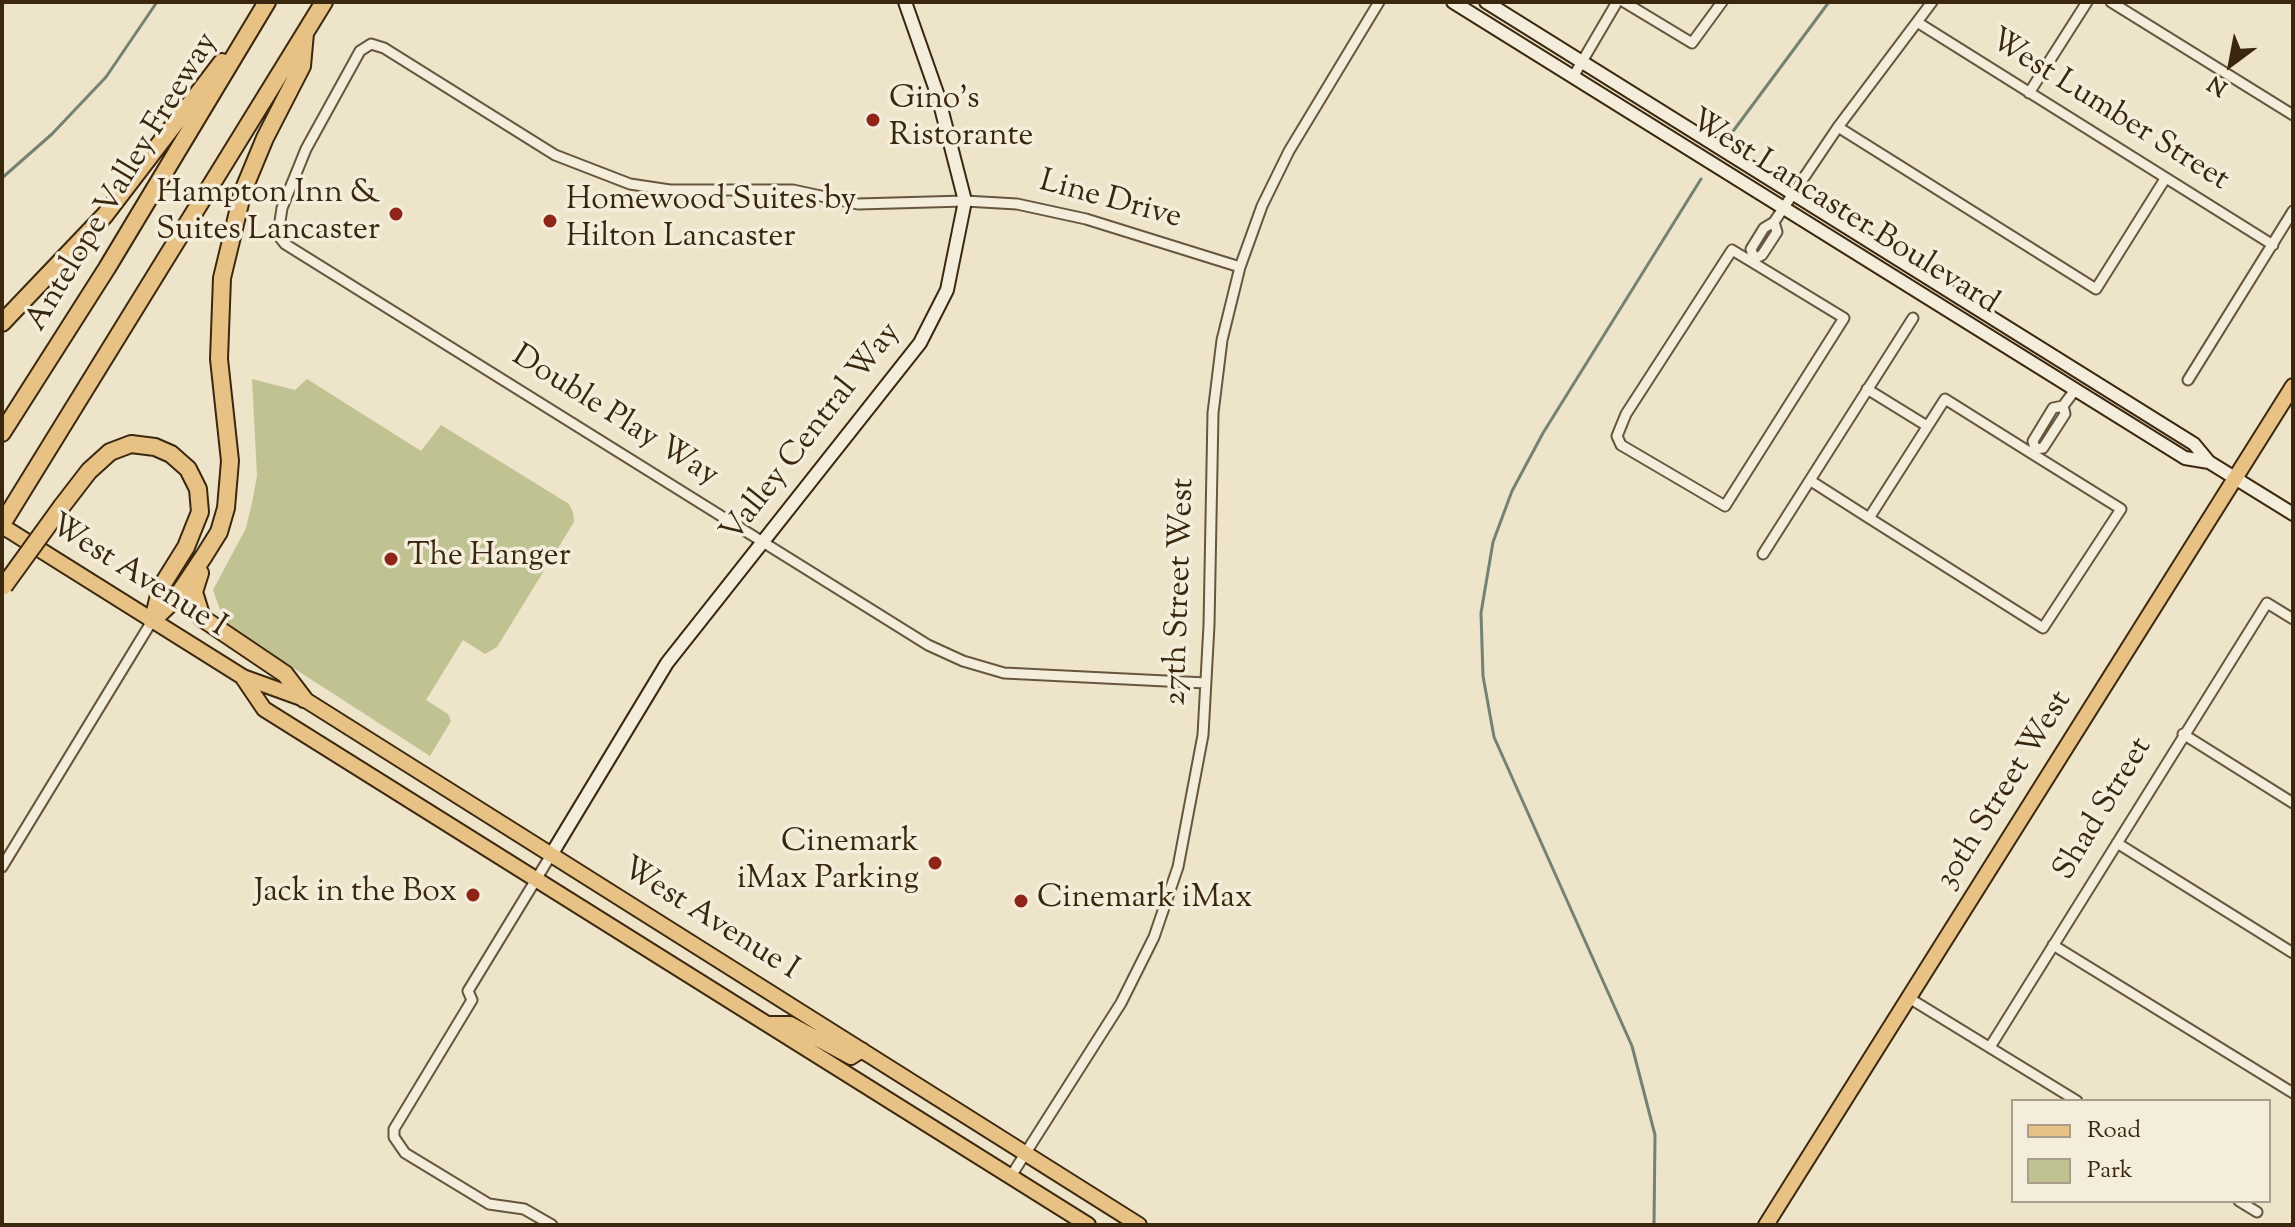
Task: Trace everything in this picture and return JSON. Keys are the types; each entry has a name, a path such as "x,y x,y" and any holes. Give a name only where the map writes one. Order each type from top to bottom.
{"highway":[{"name":"Antelope Valley Freeway","path":"2,433 107,268 267,2"},
{"path":"2,525 324,2"},
{"path":"152,621 176,598 219,532 230,487 218,346 221,292 229,242 243,191 265,138 302,66 305,33"},
{"path":"2,323 105,215 211,73 244,40"},
{"path":"3,588 89,471 110,452 131,444 155,447 171,454 188,469 198,489 200,512 186,547 161,587 152,621"},
{"path":"204,556 194,592 202,618 285,674 304,699"}],"main road":[{"name":"30th Street West","path":"1766,1225 2293,386"},
{"name":"West Avenue I","path":"2,525 243,677 304,699 1139,1225"},
{"name":"West Avenue I","path":"243,677 264,709 537,877 1088,1225"},
{"path":"770,1024 790,1024 851,1057 862,1050"}],"street":[{"name":"Valley Central Way","path":"551,855 667,663 920,343 947,290 965,201 942,109 905,2"},
{"name":"27th Street West","path":"1011,1176 1121,1003 1154,937 1178,867 1203,735 1213,413 1222,340 1240,267 1262,206 1289,151 1379,2"},
{"name":"West Lancaster Boulevard","path":"1453,2 2185,458 2209,462"},
{"name":"West Lancaster Boulevard","path":"1486,2 2194,444 2209,462 2293,514"},
{"path":"1573,77 1617,2"},
{"path":"1624,2 1692,43 1722,2"},
{"path":"1753,260 1732,250 1626,414 1617,436 1621,445 1725,506 1844,318 1753,260 1751,249 1764,228 1774,222 1838,127 1932,2"},
{"path":"2029,93 2087,2"},
{"path":"2111,2 2293,115"},
{"name":"West Lumber Street","path":"1917,22 2273,245"},
{"name":"Line Drive","path":"278,235 282,208 306,149 360,51 371,44 384,48 555,155 630,184 670,190 793,190 858,204 965,201 1017,204 1086,219 1240,267"},
{"path":"1838,127 2096,289 2165,179"},
{"path":"2188,380 2293,211"},
{"name":"Double Play Way","path":"278,235 285,244 928,645 963,661 1004,673 1206,683"},
{"path":"1763,554 1913,318"},
{"path":"1867,389 1927,426"},
{"path":"2033,451 2033,441 2053,408 2063,406 2075,390"},
{"path":"1811,481 1869,518 2043,628 2121,509 2033,451 1945,399 1869,518"},
{"name":"Shad Street","path":"1990,1047 2267,603 2293,619"},
{"path":"2,867 152,621"},
{"path":"2183,734 2293,803"},
{"path":"2117,843 2293,953"},
{"path":"551,855 468,991 472,1000 394,1129 394,1137 405,1153 489,1204 524,1209 552,1225"},
{"path":"2053,945 2293,1093"},
{"path":"1909,998 2074,1099"},
{"path":"2242,1203 2257,1212"}],"green space":[{"name":"The Hanger","path":"252,379 295,390 307,379 421,451 441,425 569,504 573,512 574,522 497,647 485,654 463,640 426,700 448,714 451,721 430,756 225,624 213,590 246,528 257,476"}],"waterway":[{"path":"2,178 52,134 106,77 157,2"},
{"path":"1731,134 1829,2"},
{"path":"1654,1225 1655,1135 1632,1046 1494,737 1483,676 1481,613 1493,542 1512,491 1543,433 1701,179"}],"place":[{"name":"Gino's Ristorante","path":"873,120"},
{"name":"Hampton Inn & Suites Lancaster","path":"396,214"},
{"name":"Homewood Suites by Hilton Lancaster","path":"550,221"},
{"name":"The Hanger","path":"391,559"},
{"name":"Cinemark iMax Parking","path":"935,863"},
{"name":"Jack in the Box","path":"473,895"},
{"name":"Cinemark iMax","path":"1021,901"}]}
